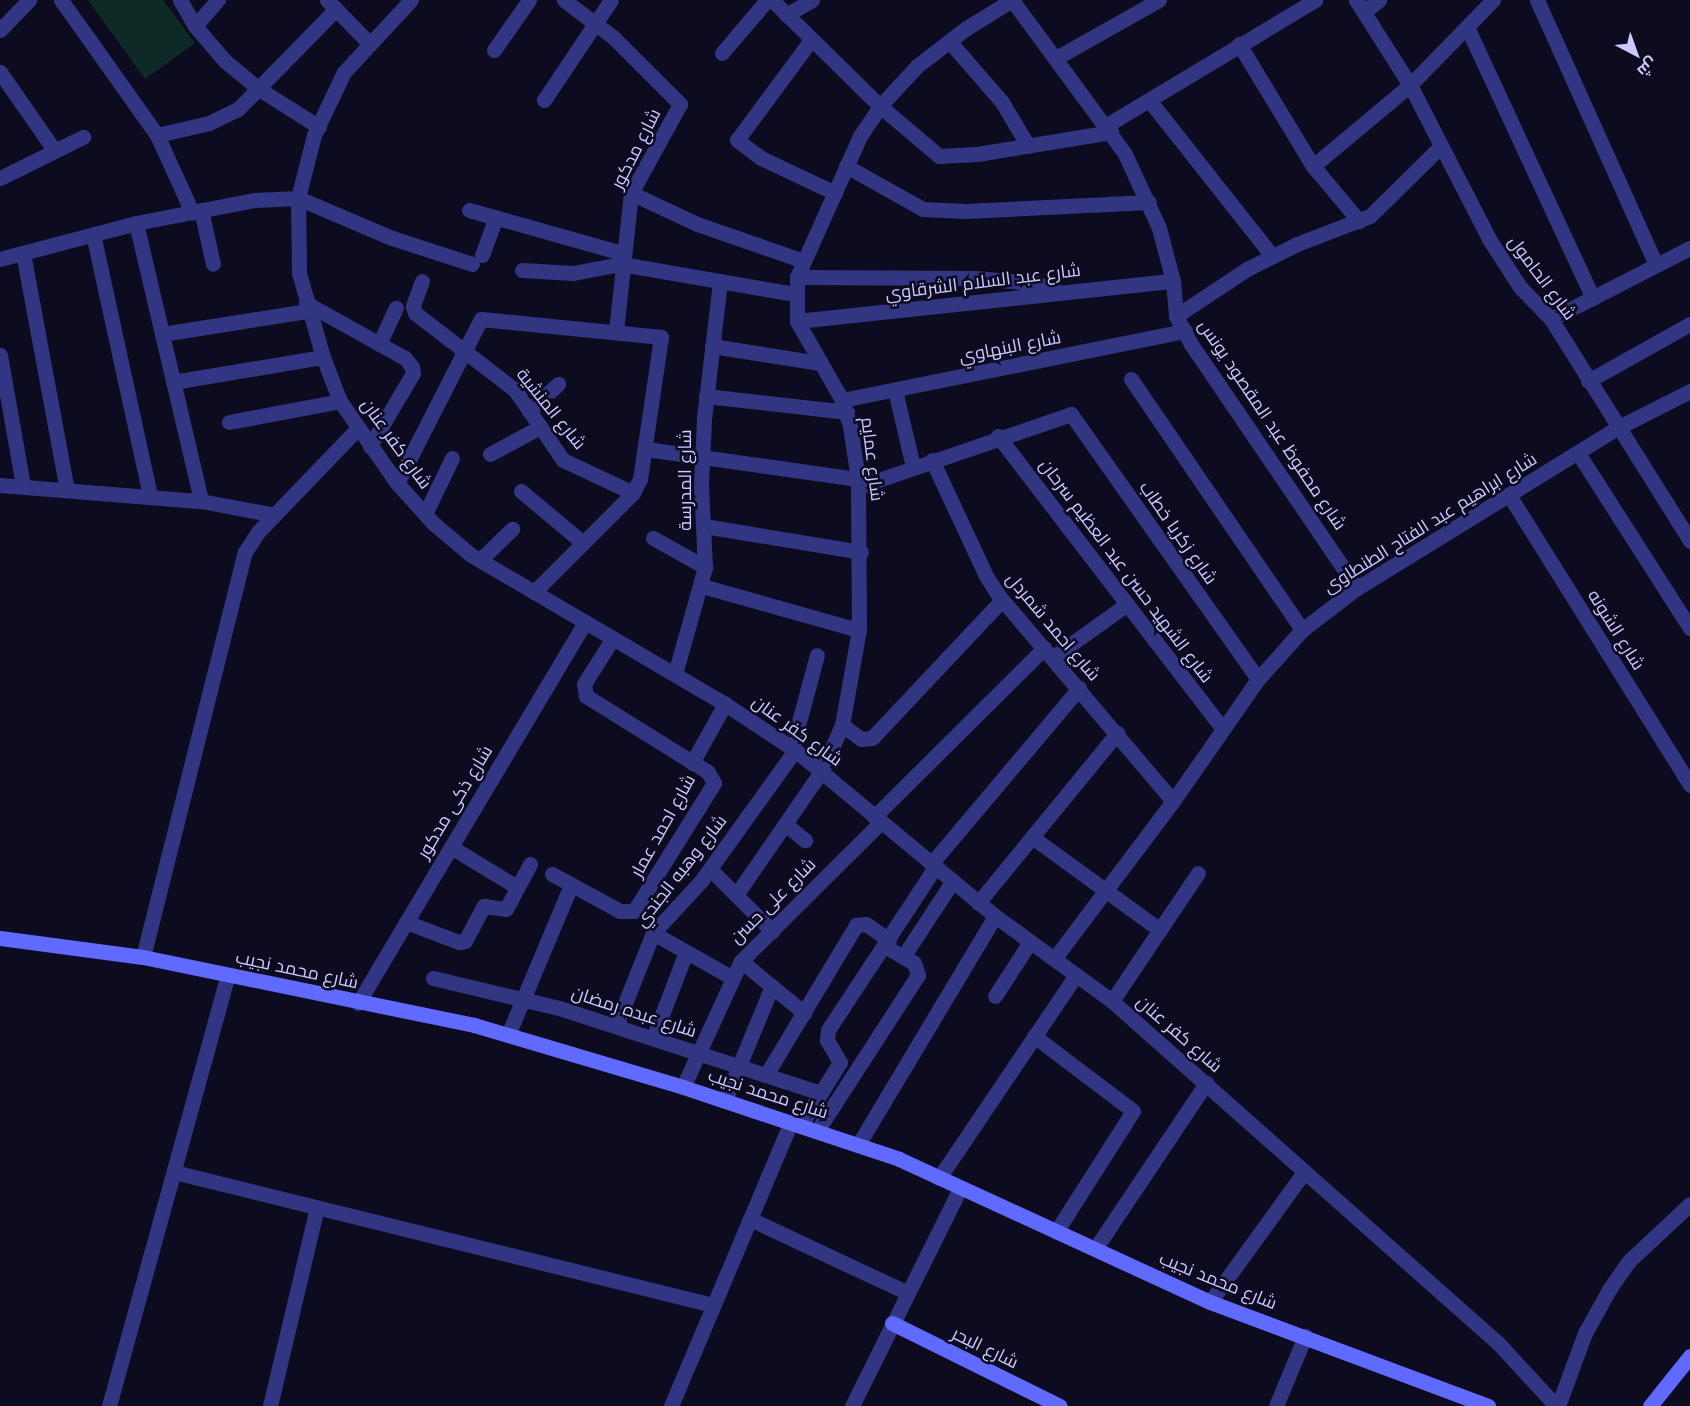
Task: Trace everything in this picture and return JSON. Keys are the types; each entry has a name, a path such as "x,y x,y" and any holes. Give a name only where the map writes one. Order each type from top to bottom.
{"street":[{"path":"1,28 29,0"},
{"path":"61,0 158,135 197,211 213,264"},
{"path":"180,0 195,26 225,61 260,89 319,127"},
{"path":"195,26 218,0"},
{"name":"شارع كفر عنان","path":"411,0 368,42 344,72 319,127 298,198 297,240 306,307 323,357 340,401 397,483 425,514 480,560 725,704 794,749 978,903 1112,1002 1499,1344 1557,1406"},
{"path":"494,50 529,0"},
{"name":"شارع مدكور","path":"564,0 596,23 680,104 631,193 622,259 616,332"},
{"path":"544,100 611,0"},
{"path":"722,53 767,0"},
{"path":"772,0 880,106 939,156 1029,146 1109,128 1149,100 1239,44 1315,0"},
{"path":"786,15 812,0"},
{"name":"شارع عمايم","path":"736,895 821,772 842,725 859,630 861,552 858,483 845,406 797,321 795,294 797,277 846,166 880,106 917,66 949,41 1012,0"},
{"name":"شارع محفوظ عبد المقصود يونس","path":"1012,0 1109,128 1149,202 1173,281 1176,316 1357,588"},
{"path":"1056,58 1159,0"},
{"path":"1361,6 1379,0"},
{"path":"1313,166 1410,85 1493,0"},
{"path":"1537,0 1656,265"},
{"path":"158,135 209,123 238,109 260,89 331,4 368,42"},
{"name":"شارع الحامول","path":"1361,6 1410,85 1439,148 1520,287 1551,319 1617,429 1690,541"},
{"path":"1467,27 1593,298"},
{"path":"811,40 737,140 760,158 835,193"},
{"path":"949,41 1002,102 1029,146"},
{"path":"1239,44 1313,166 1359,221"},
{"path":"0,72 55,151"},
{"path":"1149,100 1272,256"},
{"path":"0,178 82,137"},
{"path":"1176,316 1272,256 1359,221 1388,201 1439,148"},
{"path":"846,166 923,209 964,211 1149,202"},
{"path":"631,193 697,224 804,261"},
{"path":"0,259 136,223 254,200 298,198 392,238 477,260 496,217"},
{"path":"469,210 622,259 720,282 795,294"},
{"path":"136,223 201,501"},
{"path":"93,234 150,496"},
{"path":"1551,319 1690,248"},
{"path":"23,253 67,490"},
{"path":"522,270 573,273 622,259"},
{"path":"797,277 975,278 1035,283 1059,292"},
{"name":"شارع المنشية","path":"422,281 414,311 515,390 563,460 633,493"},
{"name":"شارع عبد السلام الشرقاوي","path":"797,321 1021,300 1059,292 1173,281"},
{"name":"شارع المدرسة","path":"675,674 702,586 705,567 702,456 706,396 720,282"},
{"path":"162,334 306,307 379,344 405,358 413,373 370,446"},
{"path":"379,344 396,308"},
{"path":"397,483 482,319 658,335 662,341 640,479 633,493 534,592"},
{"path":"1588,381 1690,324"},
{"name":"شارع البنهاوي","path":"706,396 845,406 895,390 1185,331"},
{"path":"712,346 819,363"},
{"path":"0,355 2,380 23,486"},
{"path":"173,382 323,357"},
{"path":"1131,379 1302,630"},
{"path":"529,411 558,384"},
{"path":"895,390 912,467"},
{"name":"شارع ابراهيم عبد الفتاح الطنطاوى","path":"1054,959 1173,801 1258,680 1302,630 1357,588 1617,429 1690,392"},
{"path":"229,422 340,401"},
{"name":"شارع زكريا خطاب","path":"998,436 1064,413 1074,419 1258,680"},
{"path":"490,454 540,427"},
{"path":"143,957 237,575 258,532 358,428"},
{"path":"646,449 702,456 858,483 912,467 998,436"},
{"name":"شارع الشهيد حسن عبد العظيم سرحان","path":"998,436 1223,729"},
{"path":"1578,453 1690,628"},
{"path":"425,514 452,458"},
{"name":"شارع احمد شمردل","path":"932,460 986,576 1002,600 1173,801"},
{"path":"0,485 201,501 275,515"},
{"path":"521,490 583,543"},
{"name":"شارع الشونه","path":"1509,495 1690,785"},
{"path":"704,526 861,552"},
{"path":"480,560 512,529"},
{"path":"653,538 705,567"},
{"path":"702,586 859,630"},
{"path":"842,725 861,740 872,738 1002,600"},
{"name":"شارع على حسن","path":"683,1087 731,977 741,961 878,819 1048,653 1127,604"},
{"name":"شارع ذكى مدكور","path":"358,1003 585,622"},
{"name":"شارع احمد عمار","path":"552,874 620,911 639,908 714,783 710,774 586,696 584,684 613,638"},
{"path":"794,749 817,655"},
{"path":"671,1406 750,1219 796,1124 821,1093 840,1062 826,1036 887,943 933,866 1079,688"},
{"path":"692,762 725,704"},
{"path":"978,903 1117,733"},
{"name":"شارع وهبه الجندي","path":"616,1026 653,933 710,869 794,749"},
{"path":"785,824 804,840"},
{"path":"1032,837 1104,892 1160,930"},
{"path":"451,847 518,887"},
{"path":"406,922 461,942 468,939 483,907 504,910 530,864"},
{"path":"710,869 772,931"},
{"path":"1112,1002 1198,873"},
{"path":"903,957 952,882"},
{"path":"508,1035 571,885"},
{"path":"858,1145 995,916"},
{"path":"766,1075 856,925 866,924 903,957 914,963 918,975 817,1131"},
{"path":"653,933 731,977"},
{"name":"شارع محمد نجيب","path":"0,938 143,957 508,1035 725,1100 858,1145 939,1178 1210,1302 1488,1406"},
{"path":"995,996 1030,942"},
{"path":"653,1038 686,952"},
{"path":"741,961 804,1013"},
{"path":"110,1406 228,975"},
{"path":"939,1178 1076,975"},
{"name":"شارع عبده رمضان","path":"433,978 522,999 616,1026 821,1093"},
{"path":"725,1100 772,986"},
{"path":"1034,1036 1132,1107 1133,1115 1056,1232"},
{"path":"1095,1249 1206,1083"},
{"path":"174,1172 713,1305"},
{"path":"1210,1302 1304,1172"},
{"path":"852,1406 960,1188"},
{"path":"1557,1406 1585,1333 1610,1288 1629,1261 1690,1204"},
{"path":"270,1406 317,1208"},
{"path":"750,1219 908,1293"},
{"name":"شارع البحر","path":"892,1323 1060,1406"},
{"path":"1276,1406 1305,1336"},
{"path":"1650,1406 1688,1363"}],"green space":[{"path":"88,0 163,0 195,43 145,79"}]}
